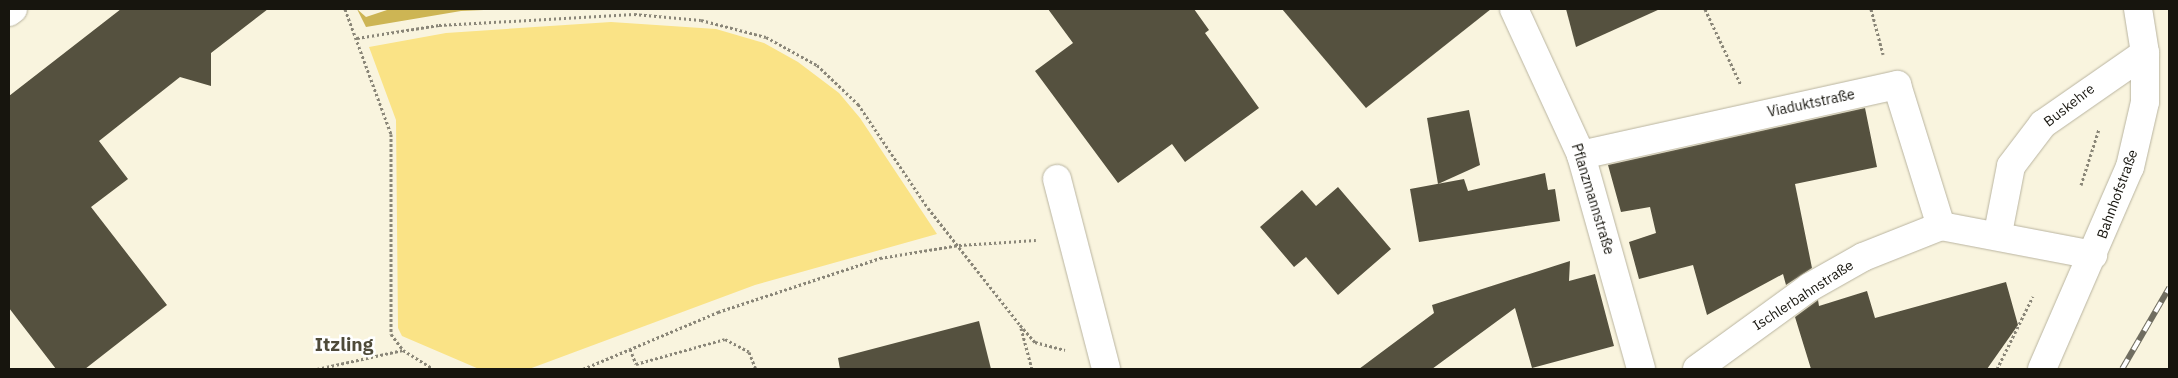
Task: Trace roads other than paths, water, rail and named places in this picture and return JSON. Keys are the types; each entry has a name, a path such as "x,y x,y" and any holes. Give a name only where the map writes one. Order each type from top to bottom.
{"street":[{"path":"9,12 13,9"},
{"name":"Pflanzmannstraße","path":"1514,9 1581,155 1641,369"},
{"name":"Bahnhofstraße","path":"2042,369 2130,166 2145,102 2146,52 2138,9"},
{"name":"Buskehre","path":"1998,233 2011,166 2044,124 2108,74 2146,52"},
{"name":"Viaduktstraße","path":"1581,155 1897,85 1942,226"},
{"path":"1058,179 1104,360"},
{"name":"Ischlerbahnstraße","path":"1697,369 1810,287 1863,257 1942,226 1998,233 2055,249 2093,255"}],"railway":[{"path":"2122,369 2169,288"}],"district":[{"name":"Itzling","path":"344,345"}]}
